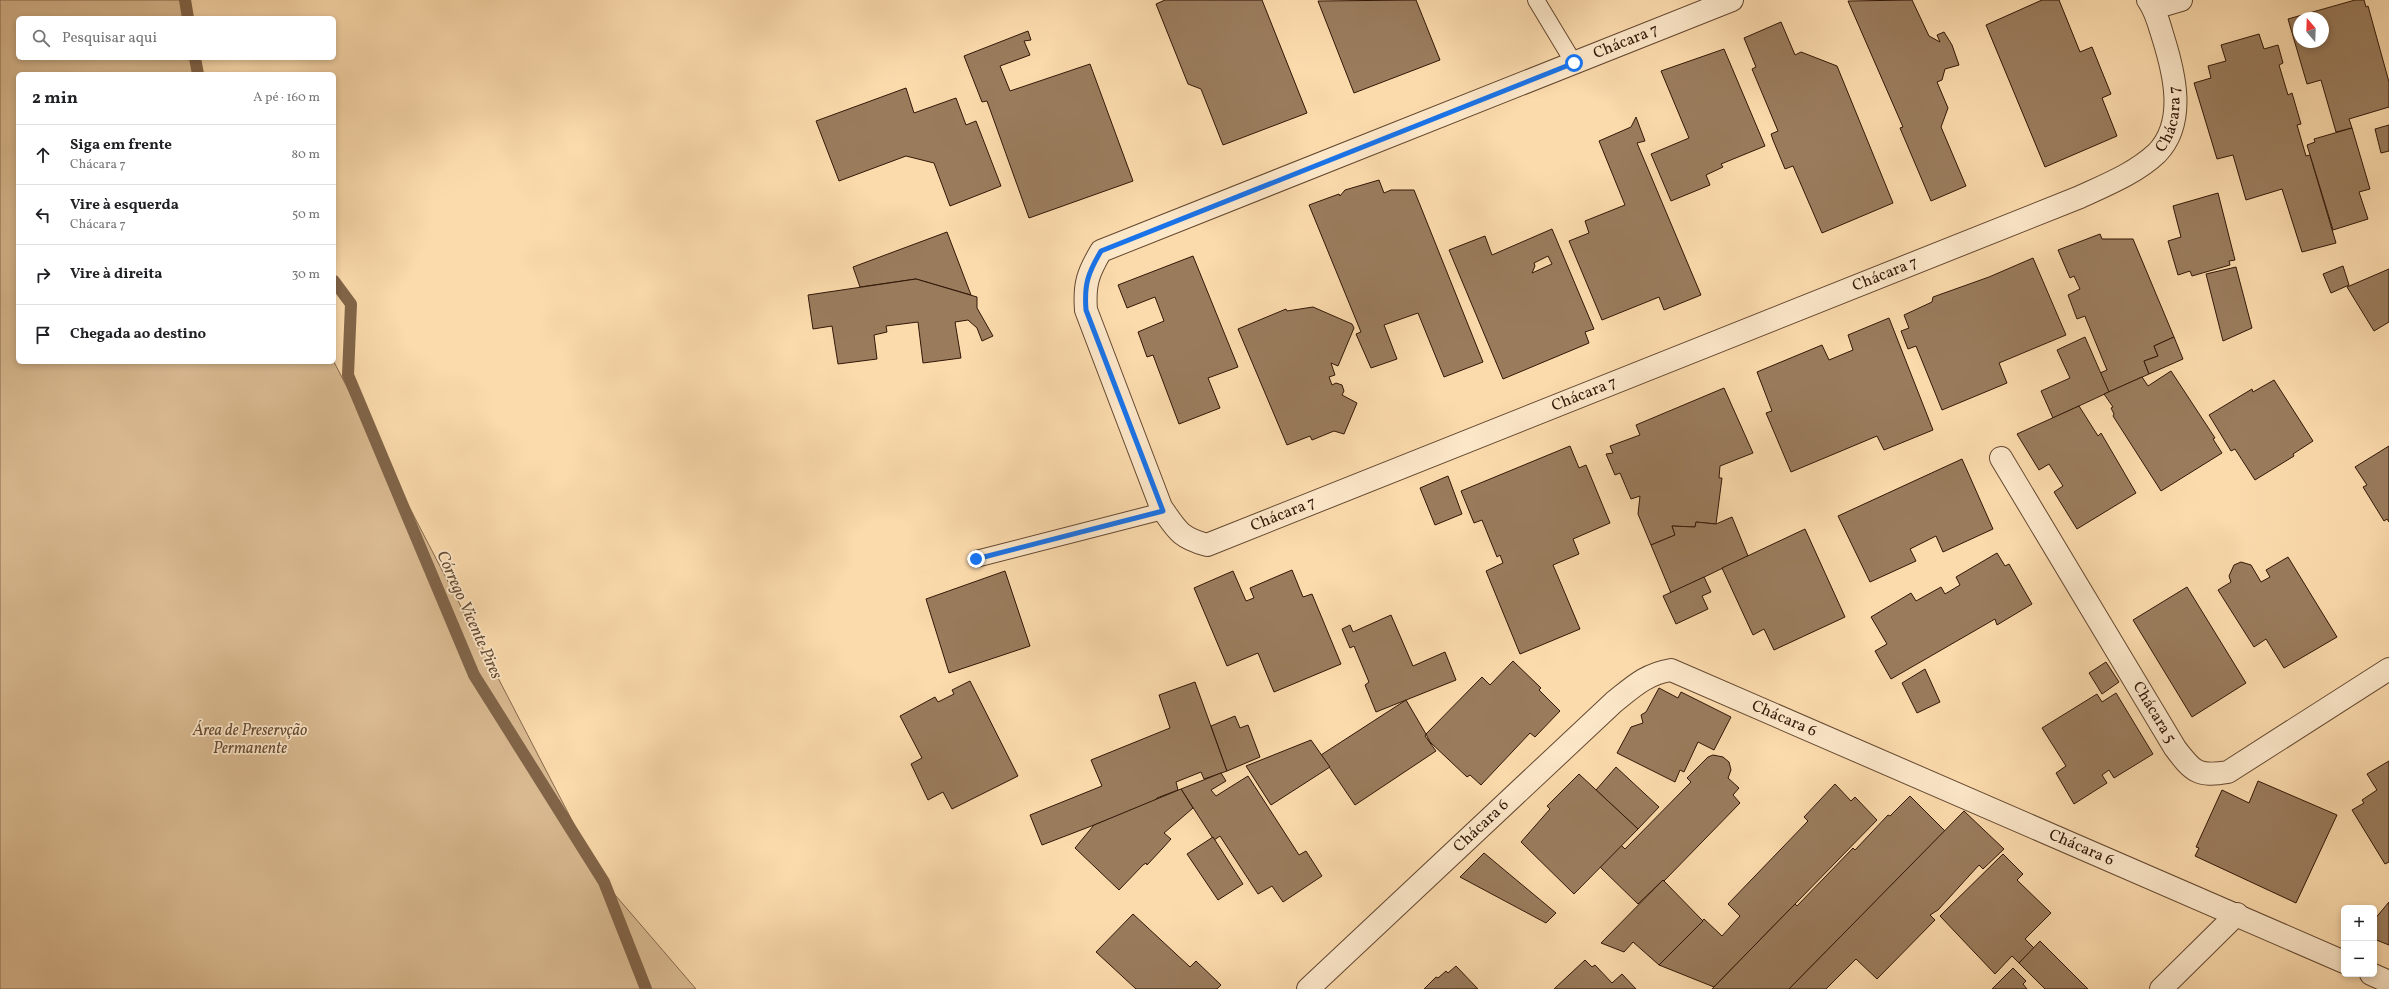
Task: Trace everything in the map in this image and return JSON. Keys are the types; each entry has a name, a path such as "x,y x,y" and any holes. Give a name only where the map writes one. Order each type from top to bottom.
{"street":[{"name":"Chácara 7","path":"1732,0 1101,251 1090,270 1084,288 1086,310 1163,511 1172,524 1187,539 1207,545 2073,200 2126,175 2157,152 2172,129 2176,96 2171,62 2151,4 2181,0"},
{"name":"Chácara 5","path":"2001,458 2175,748 2188,766 2200,774 2211,775 2228,772 2389,669"},
{"name":"Chácara 6","path":"1308,989 1614,702 1642,679 1657,672 1671,670 2237,914 2341,961"},
{"path":"2161,989 2237,914"},
{"path":"2377,977 2389,982"}],"lane":[{"path":"1536,0 1574,63"},
{"path":"976,559 1163,511"}],"green space":[{"name":"Área de Preservção Permanente","path":"0,0 185,0 188,16 16,16 16,60 195,60 198,72 16,72 16,364 335,364 604,882 696,989 0,989"}],"building":[{"path":"1165,0 1262,0 1307,113 1223,145 1201,89 1188,84 1156,4"},
{"path":"1416,0 1440,60 1354,93 1318,1"},
{"path":"1912,0 1929,36 1940,42 1937,35 1944,32 1952,45 1959,65 1945,69 1942,80 1937,82 1948,108 1941,127 1966,186 1931,201 1900,128 1903,127 1848,1"},
{"path":"2042,0 2059,0 2080,52 2092,47 2111,94 2102,98 2117,136 2045,167 1986,25"},
{"path":"2355,0 2364,0 2366,7 2368,6 2389,82 2389,107 2349,119 2352,128 2336,132 2321,80 2307,84 2296,48 2329,48 2329,12 2313,12"},
{"path":"2293,18 2293,36 2288,19"},
{"path":"1781,22 1795,55 1801,52 1837,66 1893,203 1822,233 1793,166 1785,169 1773,140 1771,134 1778,131 1752,69 1756,67 1744,38"},
{"path":"1028,31 1031,40 1024,41 1030,55 1000,66 1010,91 1090,64 1133,181 1029,218 987,101 982,102 964,56"},
{"path":"2259,34 2264,49 2278,45 2283,63 2279,65 2288,95 2292,93 2301,124 2297,125 2306,156 2310,155 2336,243 2302,252 2282,189 2246,200 2233,155 2217,159 2194,83 2211,78 2208,66 2226,61 2221,45"},
{"path":"1724,49 1765,146 1721,164 1723,167 1706,175 1710,185 1671,201 1651,154 1689,138 1661,71"},
{"path":"906,88 914,113 956,98 966,125 976,121 1001,186 950,206 934,163 906,156 839,181 816,121"},
{"path":"1636,117 1645,141 1637,143 1701,295 1664,310 1659,297 1602,320 1569,241 1589,233 1585,221 1625,205 1599,141 1631,127"},
{"path":"2389,125 2389,151 2381,153 2375,129"},
{"path":"2352,128 2370,189 2359,192 2368,219 2333,230 2307,145 2315,142 2314,139"},
{"path":"1379,180 1384,193 1391,190 1414,190 1483,362 1444,377 1418,313 1384,325 1397,359 1371,368 1356,334 1361,332 1309,205 1339,194 1340,196 1345,190"},
{"path":"2218,193 2235,260 2229,261 2230,265 2192,276 2190,271 2178,275 2168,241 2181,237 2173,206"},
{"path":"1552,229 1594,329 1585,332 1589,343 1503,379 1449,250 1485,236 1492,255","holes":["1548,256 1552,264 1532,273 1535,266 1534,263"]},
{"path":"947,232 971,295 916,279 860,287 853,267"},
{"path":"2100,234 2102,239 2133,239 2174,337 2154,346 2158,356 2144,361 2149,374 2109,392 2100,373 2107,370 2085,316 2077,319 2068,295 2080,289 2074,276 2070,278 2058,250"},
{"path":"1193,256 1238,367 1208,378 1220,408 1179,424 1153,355 1147,357 1138,332 1164,321 1155,297 1127,308 1118,285"},
{"path":"2033,258 2066,335 1999,363 2007,383 1942,410 1916,346 1908,349 1901,331 1909,328 1904,315 1932,302 1933,297 1989,277"},
{"path":"2343,266 2349,285 2331,293 2323,274"},
{"path":"2236,267 2252,328 2223,341 2206,274"},
{"path":"2389,269 2389,322 2374,331 2347,287"},
{"path":"916,279 977,297 977,308 993,336 982,341 977,328 968,320 955,322 961,358 923,363 918,322 886,326 887,332 874,335 877,359 838,364 832,326 813,329 808,295"},
{"path":"1313,307 1352,324 1354,328 1338,366 1331,363 1335,375 1329,377 1332,385 1336,383 1342,385 1344,391 1342,395 1357,403 1344,434 1334,431 1312,440 1310,436 1287,445 1238,329 1286,309 1287,311"},
{"path":"1889,318 1933,430 1884,450 1877,436 1791,472 1766,413 1772,411 1757,372 1822,345 1829,360 1853,350 1848,335"},
{"path":"2085,337 2109,392 2053,418 2041,391 2070,378 2057,350"},
{"path":"2174,337 2183,359 2149,374 2144,361 2158,356 2154,346"},
{"path":"2171,371 2215,438 2213,439 2222,453 2161,491 2113,416 2114,414 2111,408 2113,407 2104,394 2142,377 2148,386"},
{"path":"2274,380 2313,441 2293,454 2294,456 2255,480 2235,449 2231,451 2209,415 2252,389 2253,392"},
{"path":"1724,388 1753,453 1720,466 1719,478 1722,478 1716,524 1696,522 1695,527 1672,526 1675,535 1651,545 1638,514 1640,496 1631,499 1620,473 1615,475 1606,454 1613,453 1610,446 1640,435 1636,425"},
{"path":"2079,406 2098,436 2101,433 2136,493 2077,529 2054,492 2063,486 2049,464 2039,470 2017,434"},
{"path":"1570,446 1579,468 1586,465 1610,523 1573,539 1579,554 1553,565 1580,629 1520,654 1486,571 1503,563 1500,555 1497,557 1482,520 1474,523 1461,491"},
{"path":"2389,446 2389,522 2387,519 2384,521 2363,487 2367,485 2355,467"},
{"path":"1962,459 1993,529 1943,552 1936,536 1910,549 1916,561 1870,582 1838,516"},
{"path":"1448,476 1462,514 1435,525 1420,488"},
{"path":"1732,517 1748,556 1671,593 1651,545 1675,535 1672,526 1695,527 1696,522 1716,524"},
{"path":"1805,529 1845,617 1774,650 1764,629 1753,635 1722,568"},
{"path":"1997,553 2005,566 2009,564 2032,604 1997,625 1995,619 1891,679 1875,651 1887,644 1871,617 1911,593 1916,601 1941,587 1945,594 1960,585 1956,577"},
{"path":"2288,557 2337,637 2284,668 2266,639 2254,647 2218,590 2231,582 2229,576 2234,565 2241,562 2251,565 2261,582 2270,577 2266,570"},
{"path":"1292,570 1303,597 1312,594 1341,664 1274,692 1258,653 1227,666 1194,588 1233,571 1246,601 1254,598 1250,588"},
{"path":"1005,571 1030,646 949,673 926,599"},
{"path":"1704,577 1711,592 1702,596 1708,609 1676,624 1663,596"},
{"path":"2187,587 2246,683 2192,717 2133,620"},
{"path":"1391,615 1413,666 1445,652 1456,680 1376,712 1365,685 1369,682 1354,646 1350,648 1342,629 1350,625 1353,632"},
{"path":"1513,661 1541,688 1539,690 1560,711 1535,737 1530,733 1481,785 1470,775 1467,777 1430,742 1426,734 1482,677 1490,685"},
{"path":"2106,662 2119,682 2102,694 2089,673"},
{"path":"1925,669 1940,702 1917,713 1902,683"},
{"path":"970,681 1018,776 952,809 943,792 928,800 911,764 922,758 900,716 935,697 938,702 954,694 952,690"},
{"path":"1195,682 1227,771 1204,779 1201,772 1176,782 1178,790 1157,798 1154,802 1042,845 1030,815 1102,786 1091,760 1170,728 1159,695"},
{"path":"1659,688 1678,698 1681,692 1731,717 1714,750 1698,742 1684,772 1680,770 1675,782 1617,753 1631,727 1643,723 1641,715 1646,712"},
{"path":"2116,693 2153,754 2114,778 2109,770 2102,775 2107,783 2074,804 2056,773 2066,766 2042,728 2097,694 2102,702"},
{"path":"1406,700 1426,734 1425,736 1436,751 1355,805 1321,755"},
{"path":"1235,716 1240,728 1248,725 1260,757 1227,771 1211,726"},
{"path":"1311,740 1330,767 1271,805 1246,766"},
{"path":"1713,755 1723,757 1729,762 1731,770 1728,778 1739,788 1733,795 1740,803 1664,881 1663,880 1638,904 1600,867 1621,845 1625,849 1691,782 1687,778 1708,757"},
{"path":"2389,761 2389,862 2385,864 2352,810 2364,803 2362,800 2377,790 2367,774"},
{"path":"1616,767 1659,807 1638,829 1596,790"},
{"path":"1221,773 1226,781 1211,790 1216,796 1248,776 1299,855 1306,851 1322,876 1283,902 1272,886 1258,894 1220,836 1214,840 1181,789"},
{"path":"1579,774 1638,829 1574,894 1521,842 1550,809 1547,806"},
{"path":"2258,781 2337,815 2296,903 2195,856 2199,848 2196,847 2222,790 2249,803"},
{"path":"1835,784 1851,801 1855,797 1877,820 1714,987 1659,965 1704,919 1722,936 1740,916 1728,904 1808,821 1804,817"},
{"path":"1181,789 1193,808 1164,833 1171,839 1147,865 1146,863 1143,865 1119,890 1075,848 1094,825"},
{"path":"1910,796 1945,831 1789,989 1712,989 1795,904 1797,906 1853,848 1855,850 1888,815 1890,816"},
{"path":"1964,811 2004,849 1983,869 1979,865 1938,910 1930,915 1935,920 1877,979 1856,959 1826,989 1789,989"},
{"path":"1213,837 1243,884 1218,900 1187,854"},
{"path":"1484,853 1556,913 1546,923 1460,877"},
{"path":"2003,854 2023,874 2017,880 2051,913 2025,939 2034,948 2019,963 2012,956 1995,974 1940,916"},
{"path":"1663,880 1703,921 1659,965 1633,942 1624,952 1601,943"},
{"path":"2389,902 2389,945 2377,940 2377,916"},
{"path":"1133,914 1190,967 1196,961 1221,985 1217,989 1136,989 1096,952"},
{"path":"2040,941 2088,989 2045,989 2019,963"},
{"path":"1585,960 1592,967 1595,965 1612,983 1622,974 1636,989 1554,989"},
{"path":"1456,966 1478,989 1424,989 1436,977 1438,978 1446,971 1448,973"},
{"path":"2013,968 2026,981 2023,984 2027,989 1992,989"}],"waterway":[{"name":"Córrego Vicente Pires","path":"185,0 188,16"},
{"name":"Córrego Vicente Pires","path":"195,60 198,72"},
{"name":"Córrego Vicente Pires","path":"336,284 351,304 348,375 474,675 604,882 646,989"}],"route":[{"path":"976,559 1163,511 1160,507 1086,310 1084,288 1090,270 1101,251 1574,63"}]}
